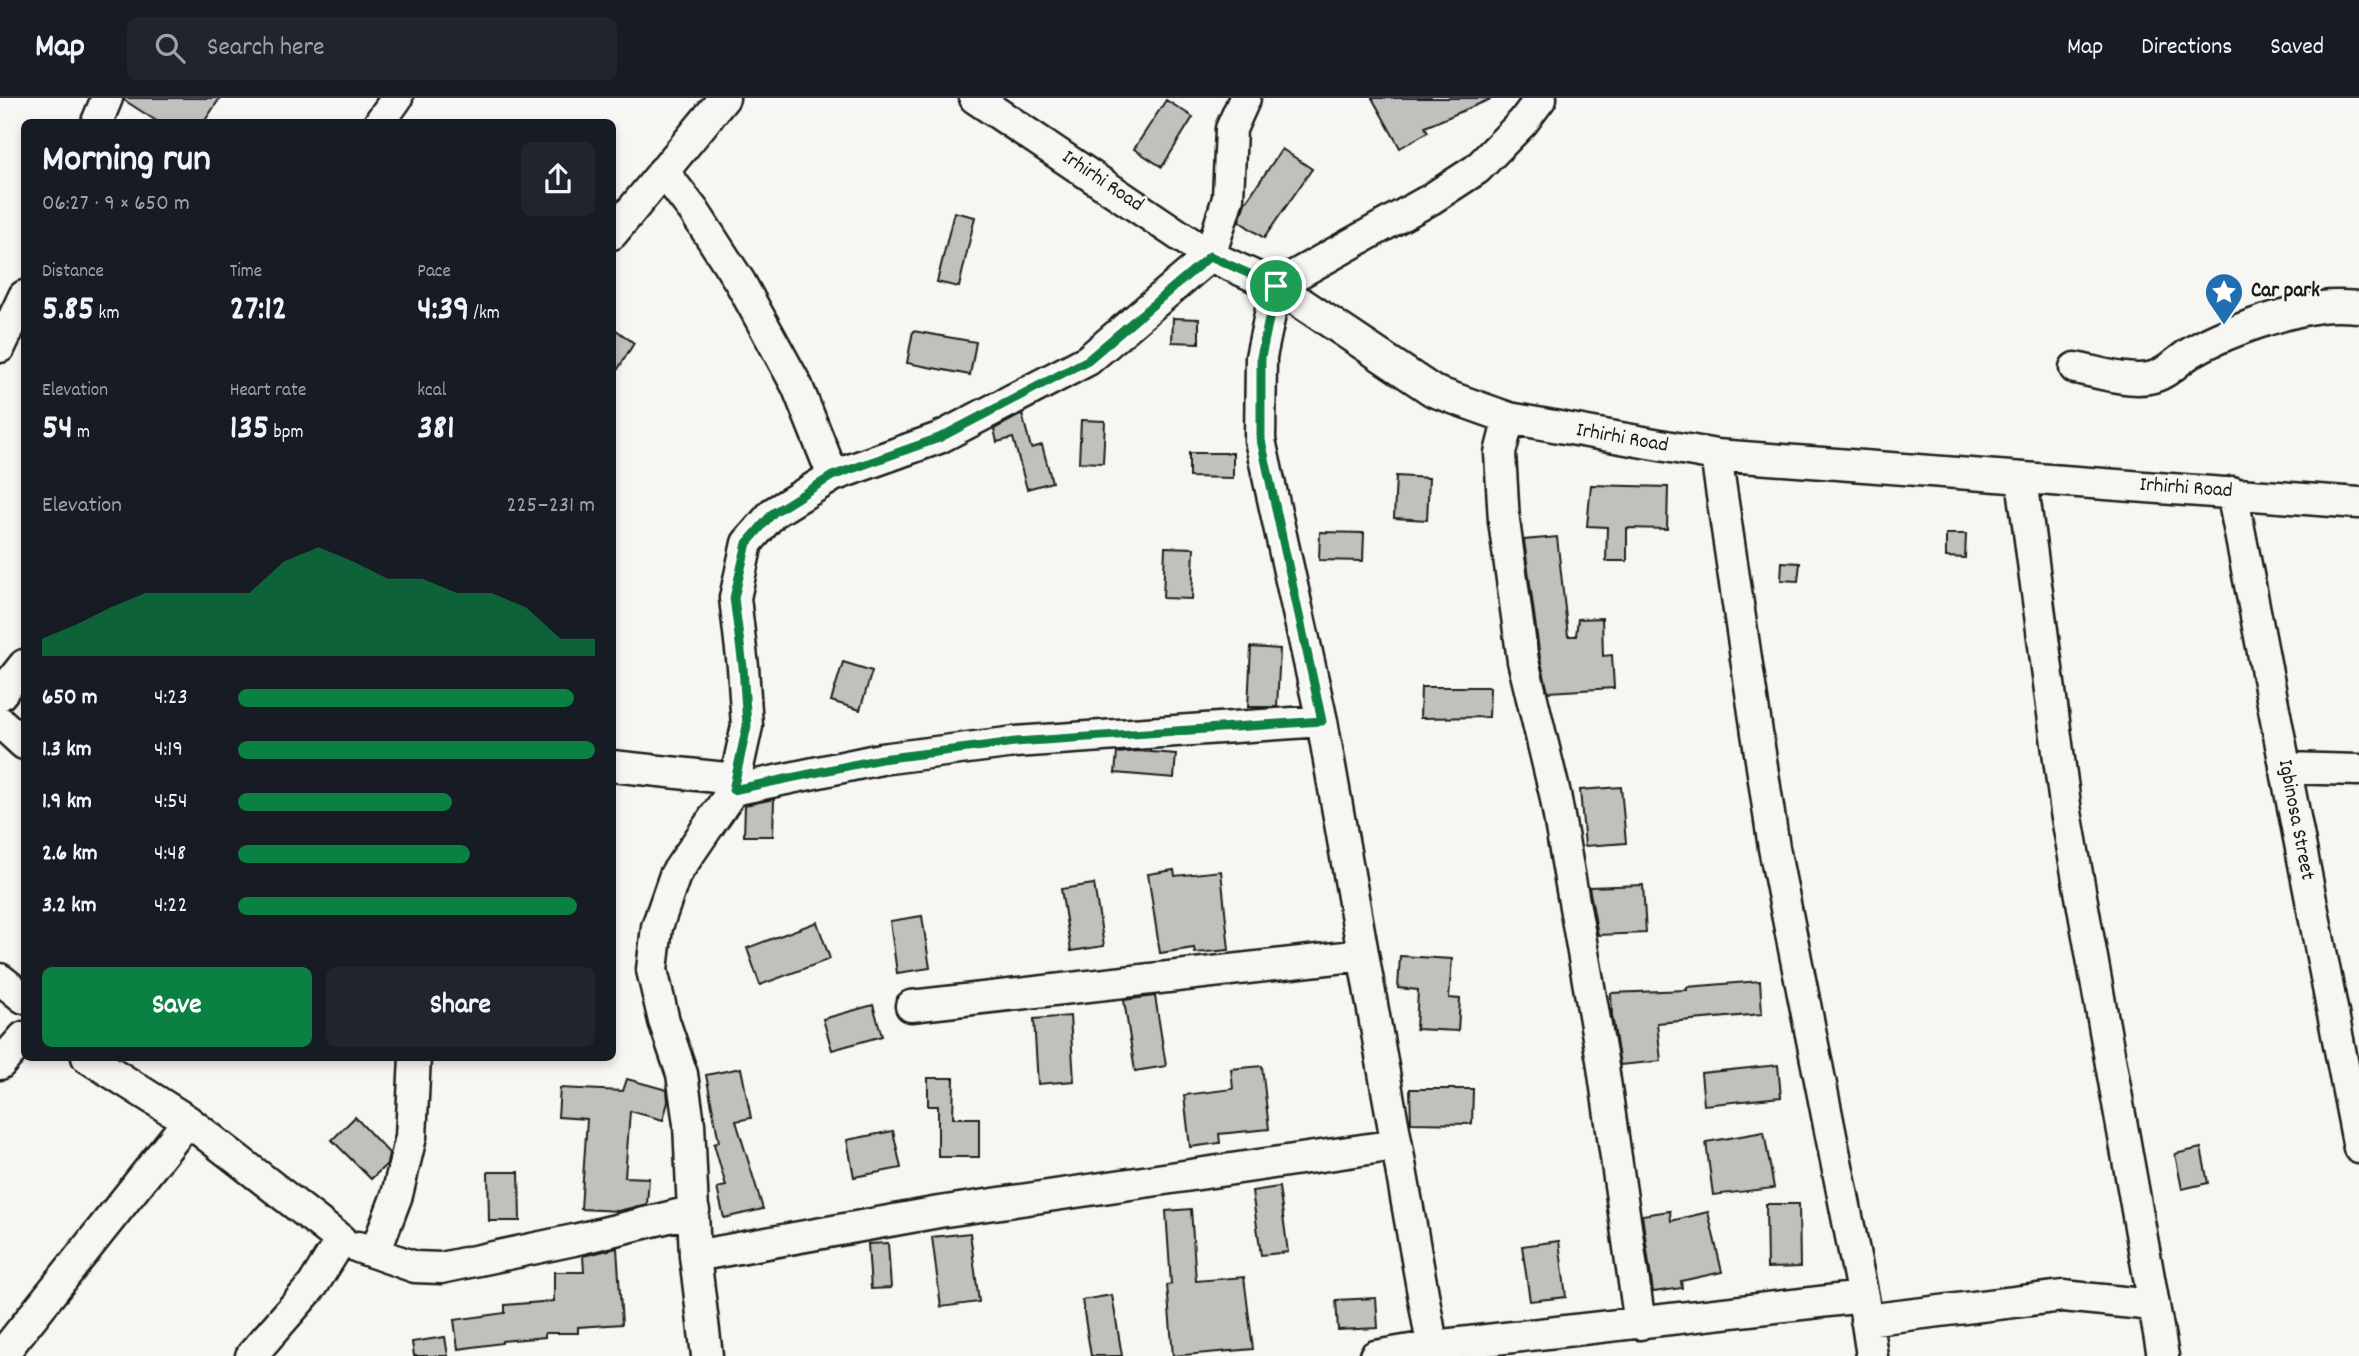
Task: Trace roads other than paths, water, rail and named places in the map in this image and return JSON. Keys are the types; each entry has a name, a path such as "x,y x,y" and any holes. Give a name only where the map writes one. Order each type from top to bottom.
{"street":[{"path":"98,119 107,98"},
{"path":"382,119 397,98"},
{"path":"616,229 724,98"},
{"path":"707,1356 695,1256 689,1124 682,1074 664,1021 652,970 657,927 675,875 734,784 747,726 734,598 747,543 773,513 832,476 939,438 1088,360 1210,256 1227,198 1231,129 1245,98"},
{"path":"1434,1351 1322,721 1261,440 1261,357 1276,286 1431,199 1477,169 1541,98"},
{"name":"Irhirhi Road","path":"986,101 1210,256 1276,286 1433,390 1509,418 1716,455 2359,503"},
{"path":"663,171 694,211 740,282 797,386 832,476"},
{"path":"0,347 21,302"},
{"path":"2074,368 2133,378 2149,378 2164,372 2189,354 2219,338 2287,314 2322,307 2359,307"},
{"path":"1509,418 1500,453 1504,521 1522,648 1555,793 1597,1034 1640,1324"},
{"path":"1716,455 1774,848 1872,1356"},
{"path":"2022,479 2066,812 2163,1356"},
{"name":"Igbinosa Street","path":"2232,492 2359,1148"},
{"path":"0,695 21,669"},
{"path":"616,767 734,784 881,759 1015,742 1322,721"},
{"path":"0,722 21,741"},
{"path":"2285,768 2359,770"},
{"path":"911,1006 1363,956"},
{"path":"0,979 21,996"},
{"path":"0,1064 21,1040"},
{"path":"93,1061 188,1121 341,1240 415,1267 441,1268 694,1211"},
{"path":"375,1253 397,1195 411,1137 415,1061"},
{"path":"1,1356 16,1341 188,1121"},
{"path":"695,1256 939,1212 1396,1145"},
{"path":"251,1356 313,1285 341,1240"},
{"path":"1375,1356 1434,1351 1640,1324 2063,1296 2153,1305"}],"place":[{"name":"Car park","path":"2224,326"}]}
